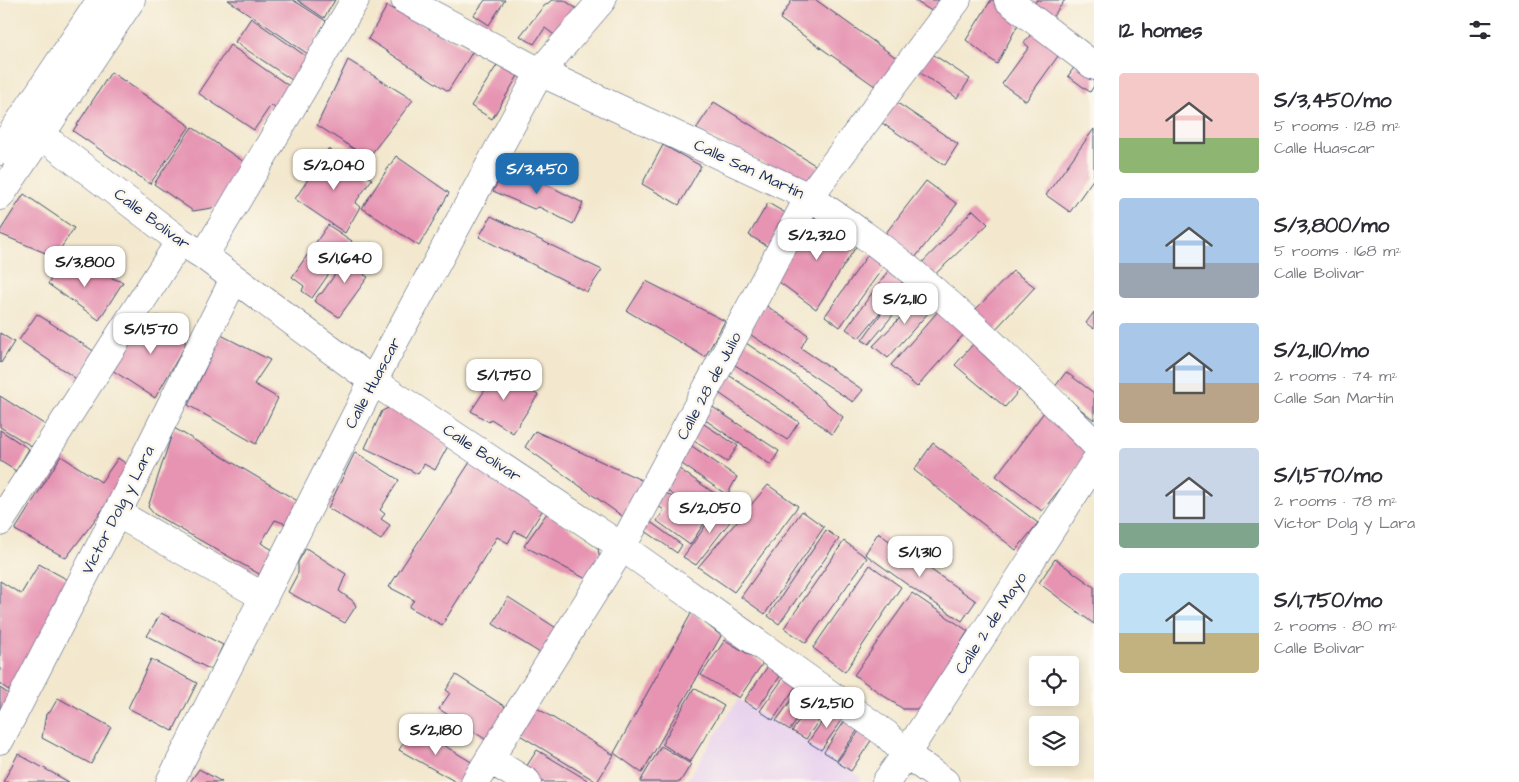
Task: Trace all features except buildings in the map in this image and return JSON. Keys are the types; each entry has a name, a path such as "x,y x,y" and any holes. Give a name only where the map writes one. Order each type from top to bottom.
{"street":[{"path":"0,196 31,128 101,0"},
{"path":"0,152 31,128 131,0"},
{"path":"204,256 355,0"},
{"name":"Calle San Martín","path":"405,0 540,72 810,197 848,223 916,275 1028,378 1094,443"},
{"name":"Calle Huascar","path":"170,782 372,381 540,72 602,0"},
{"name":"Calle 28 de Julio","path":"475,782 622,547 810,197 957,0"},
{"path":"1008,0 1094,66"},
{"name":"Calle Bolivar","path":"31,128 180,241 204,256 372,381 622,547 886,734 906,754 945,782"},
{"path":"0,522 180,241"},
{"name":"Víctor Dolg y Lara","path":"0,740 117,513 234,279"},
{"name":"Calle 2 de Mayo","path":"886,782 1094,463"},
{"path":"117,513 264,597"},
{"path":"489,758 526,782"}],"shaded area":[{"path":"738,699 862,777 859,782 686,782"}]}
